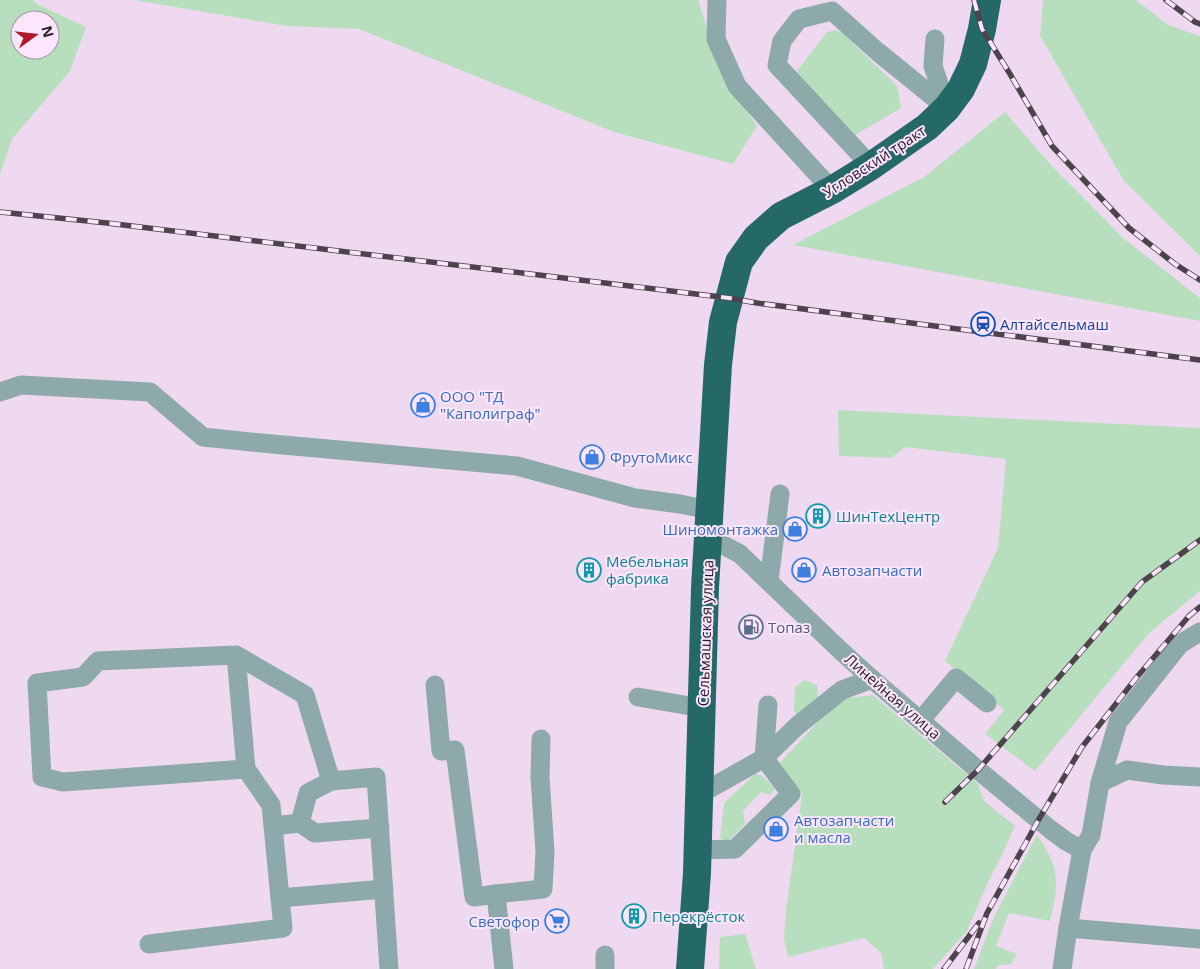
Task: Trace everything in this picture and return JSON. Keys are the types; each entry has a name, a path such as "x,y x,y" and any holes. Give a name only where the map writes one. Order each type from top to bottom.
{"highway":[{"name":"Угловский тракт","path":"729,298 739,262 756,238 781,216 832,190 871,166 927,127 947,108 961,89 973,64 987,0"},
{"name":"Сельмашская улица","path":"690,969 698,873 705,588 709,510 719,357 723,322 729,298"},
{"path":"678,969 682,933 686,921 694,915"}],"street":[{"path":"717,0 716,39 737,86 832,190"},
{"path":"871,166 777,65 782,41 800,19 832,11 878,52 947,108"},
{"path":"935,39 933,66 947,108"},
{"path":"0,392 21,385 150,392 204,437 517,466 635,498 709,510"},
{"path":"769,581 780,494"},
{"name":"Линейная улица","path":"708,537 740,554 872,679 1051,830 1082,850"},
{"path":"1062,969 1082,850 1091,835 1100,784 1118,722 1180,644 1200,632"},
{"path":"149,944 282,928 271,805 246,770 236,655"},
{"path":"246,770 63,782 42,776 37,683 83,677 98,661 236,655 306,695 331,781"},
{"path":"921,720 956,678 987,703"},
{"path":"700,794 764,758 797,726 842,690 872,679"},
{"path":"435,685 441,752 455,750 474,896 543,889 545,852 540,777 541,739"},
{"path":"638,697 702,708"},
{"path":"698,850 736,849 791,794 764,758 768,705"},
{"path":"1100,784 1127,770 1163,775 1200,777"},
{"path":"300,823 308,792 331,781 376,777 389,969"},
{"path":"273,826 300,823 315,833 380,828"},
{"path":"280,898 384,889"},
{"path":"496,894 504,969"},
{"path":"1068,928 1200,939"}],"green space":[{"path":"0,0 33,0 50,10 10,10 10,60 60,60 60,15 86,27 70,71 12,139 0,174"},
{"path":"134,0 698,0 722,73 757,126 733,164 614,132 359,29 287,26"},
{"path":"1043,0 1136,0 1168,25 1200,36 1200,256 1124,181 1040,36"},
{"path":"836,30 843,33 897,86 901,108 852,137 796,79 797,71 827,32"},
{"path":"1005,112 1050,164 1123,238 1200,298 1200,321 793,245 924,177"},
{"path":"838,410 1200,428 1200,591 1149,633 1035,771 985,734 1004,710 945,661 998,548 1006,459 905,447 891,458 839,456"},
{"path":"804,680 817,685 818,701 799,719 794,710 795,687"},
{"path":"873,695 978,784 984,801 1015,826 967,931 933,969 884,969 881,953 864,938 788,957 784,939 786,910 802,794 776,767 839,699"},
{"path":"755,774 761,775 775,788 771,795 761,792 743,811 745,824 728,841 724,841 720,838 724,803"},
{"path":"1037,834 1054,867 1056,882 1055,898 1050,921 1009,913 996,946 1017,954 1011,964 997,966 996,969 974,969 993,919"},
{"path":"745,934 756,969 719,969 720,937"}],"railway":[{"path":"974,0 982,29 1052,146 1129,228 1175,264 1200,280"},
{"path":"1166,0 1200,24"},
{"path":"0,212 107,223 729,298 1200,360"},
{"path":"945,802 978,770 1142,582 1200,540"},
{"path":"966,969 987,913 1039,819 1082,747 1137,677 1189,616 1200,607"},
{"path":"944,969 979,923"}],"place":[{"name":"Алтайсельмаш","path":"983,324"},
{"name":"ООО \"ТД \"Каполиграф\"","path":"423,405"},
{"name":"ФрутоМикс","path":"592,457"},
{"name":"ШинТехЦентр","path":"818,516"},
{"name":"Шиномонтажка","path":"795,529"},
{"name":"Мебельная фабрика","path":"589,570"},
{"name":"Автозапчасти","path":"804,570"},
{"name":"Топаз","path":"751,627"},
{"name":"Автозапчасти и масла","path":"776,829"},
{"name":"Перекрёсток","path":"634,916"},
{"name":"Светофор","path":"557,921"}]}
